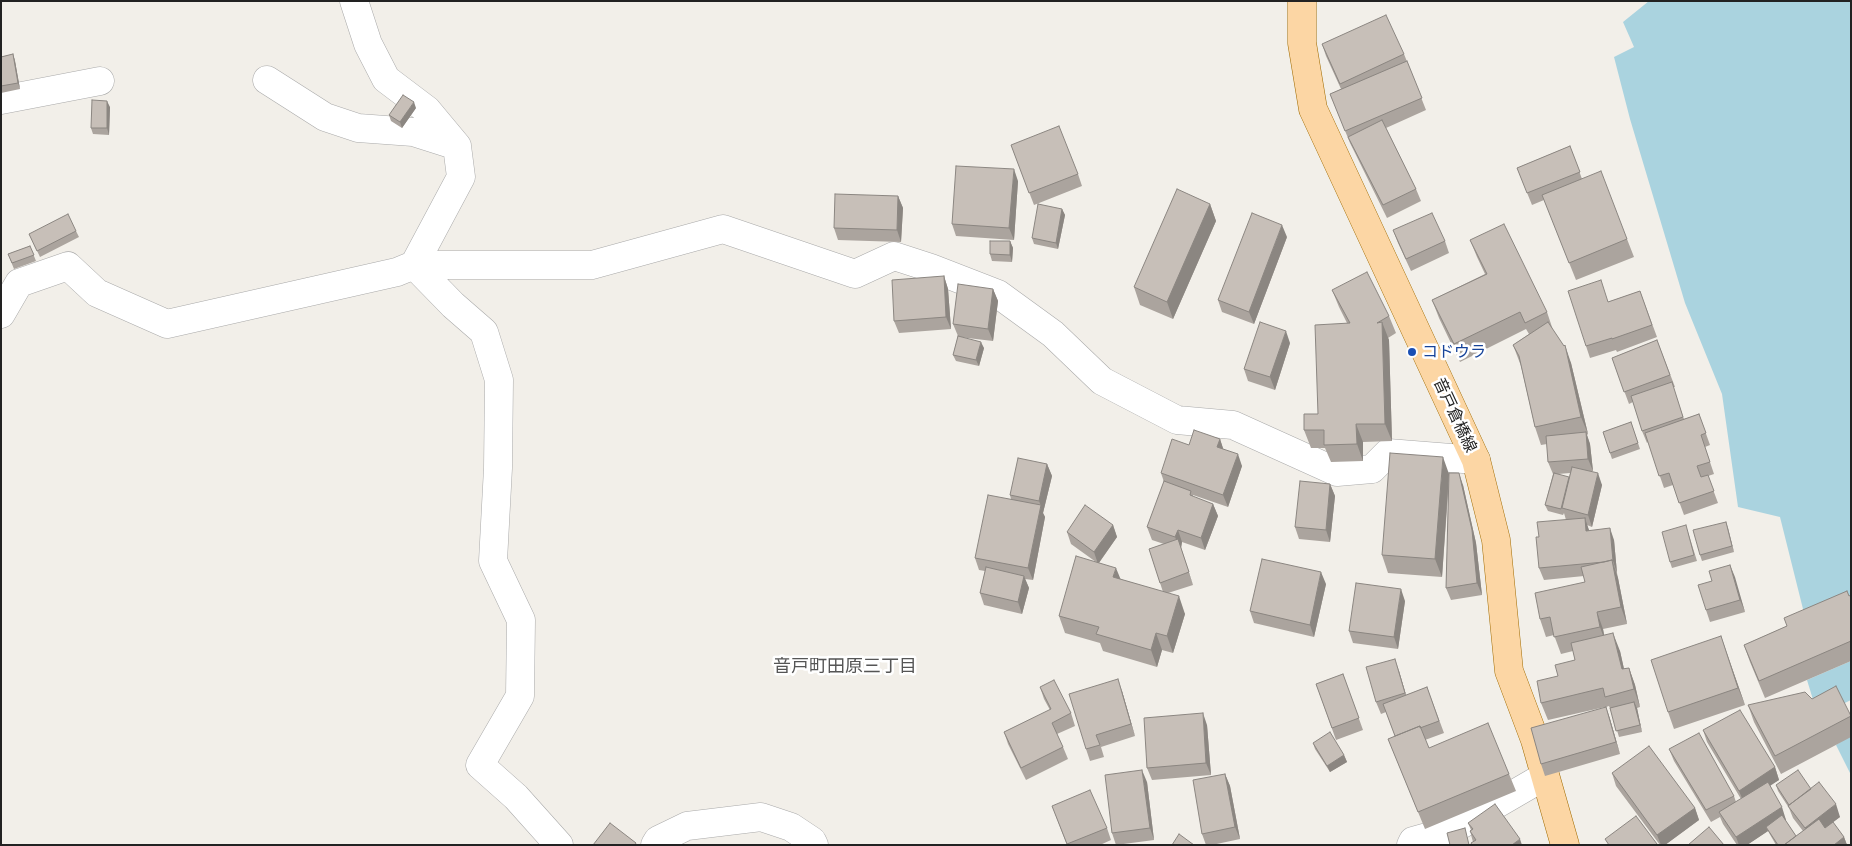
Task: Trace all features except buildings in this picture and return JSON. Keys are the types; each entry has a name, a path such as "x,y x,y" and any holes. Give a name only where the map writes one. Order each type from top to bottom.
{"main road":[{"name":"音戸倉橋線","path":"1302,1 1302,42 1313,109 1476,460 1496,540 1509,671 1535,740 1565,845"}],"street":[{"path":"354,1 368,44 386,80 427,110 457,146 461,177 414,265"},
{"path":"1,100 100,80"},
{"path":"268,80 325,117 358,128 413,132 457,146"},
{"path":"1,314 19,283 68,266 97,293 167,324 397,272 414,265 592,265 723,229 855,274 894,256 932,268 998,294 1053,334 1102,381 1177,420 1233,425 1337,472 1372,469 1388,453 1476,460"},
{"path":"414,265 484,332 499,380 498,468 493,561 521,620 520,696 480,765 516,797 559,845"},
{"path":"1411,845 1412,841 1452,830 1545,776"},
{"path":"655,845 658,840 687,826 761,817 791,827 812,841 814,845"}],"water":[{"path":"1649,1 1851,1 1851,607 1806,621 1780,517 1738,507 1722,394 1685,303 1630,119 1614,57 1634,47 1623,22"},
{"path":"1851,661 1851,700 1818,716 1807,680"},
{"path":"1851,735 1851,775 1836,745"}],"place":[{"name":"コドウラ","path":"1412,352"}],"district":[{"name":"音戸町田原三丁目","path":"845,666"}]}
